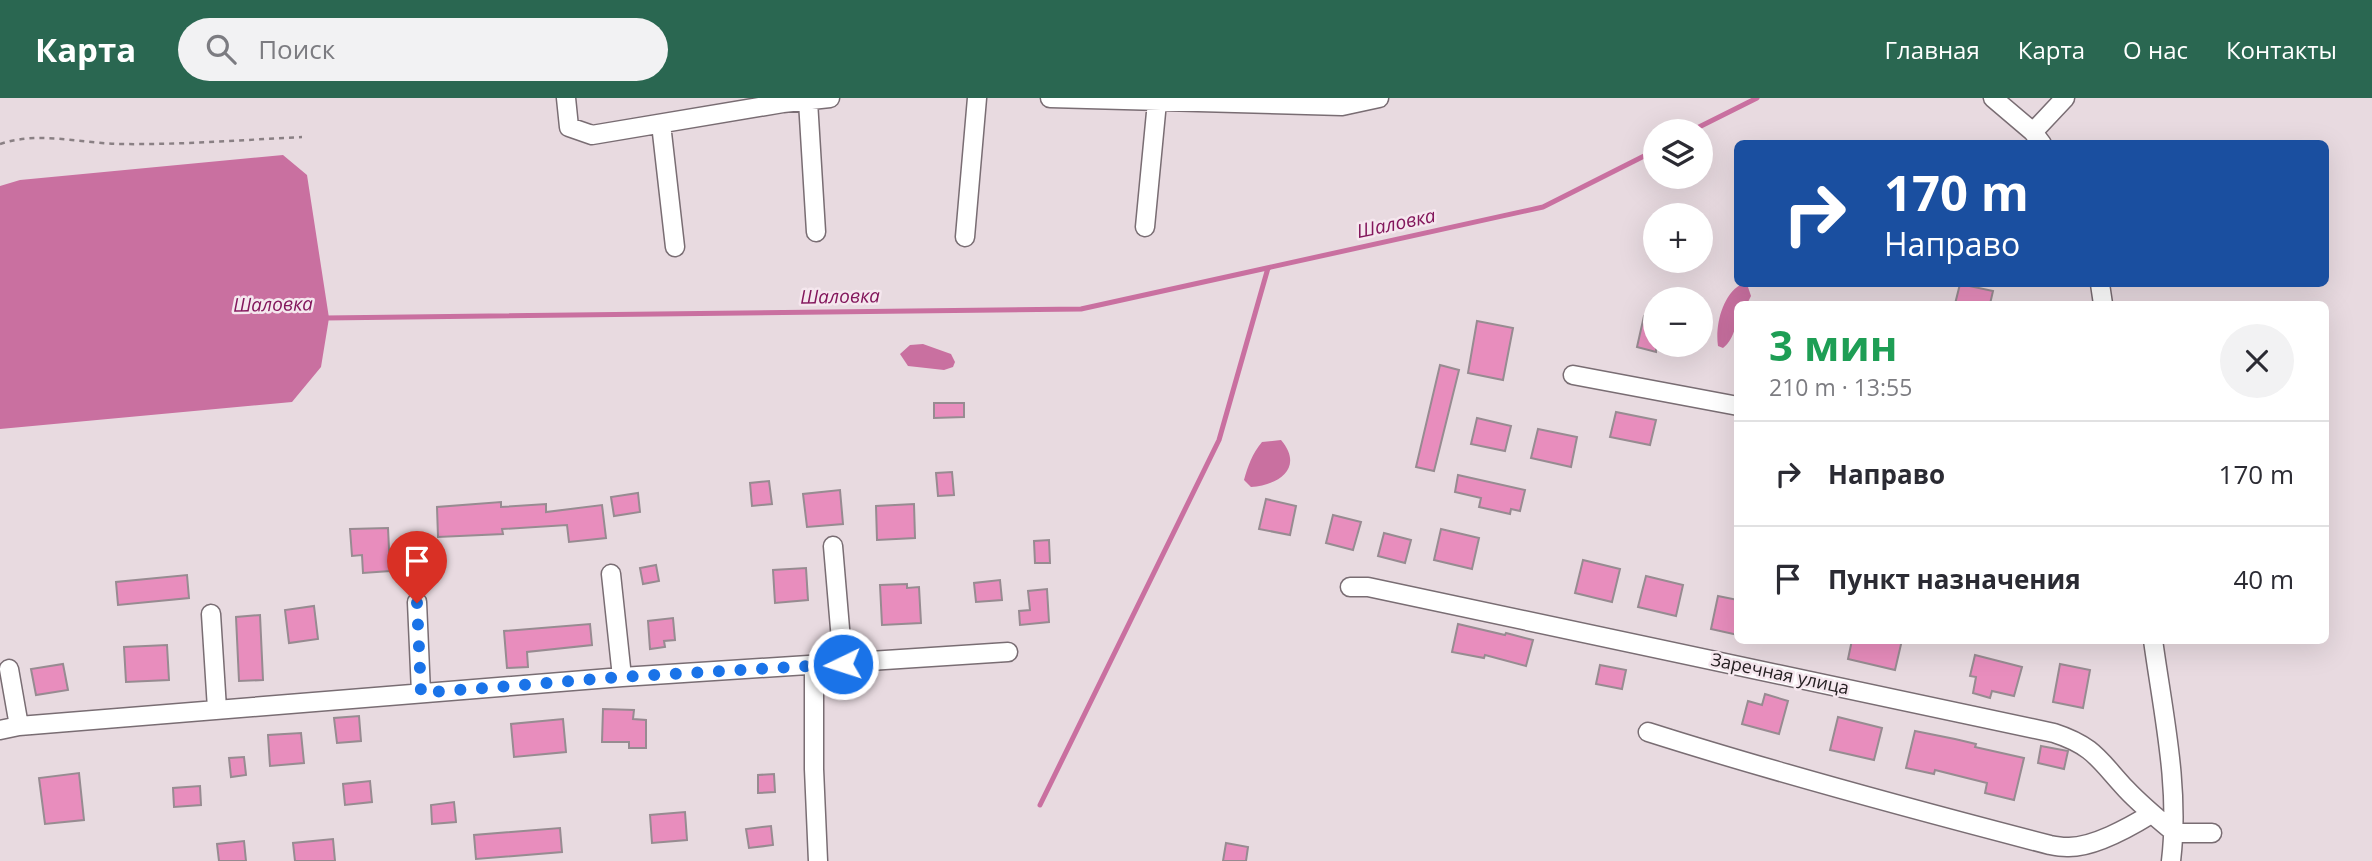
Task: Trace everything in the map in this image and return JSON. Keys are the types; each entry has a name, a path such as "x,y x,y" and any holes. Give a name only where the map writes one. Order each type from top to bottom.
{"street":[{"path":"566,98 569,127 592,135 786,101 830,98"},
{"path":"965,237 977,98"},
{"path":"1050,98 1157,102 1338,102 1379,98"},
{"path":"1993,98 2037,138 2065,98"},
{"path":"808,101 816,232"},
{"path":"1145,227 1157,102"},
{"path":"661,124 675,247"},
{"path":"1573,374 1734,405"},
{"path":"833,546 843,664"},
{"path":"611,574 622,677"},
{"name":"Заречная улица","path":"1349,587 1368,587 2054,733 2070,738 2095,752 2126,789 2175,833"},
{"path":"417,603 421,693"},
{"path":"211,614 217,709"},
{"path":"2154,644 2174,797 2175,833 2171,861"},
{"path":"0,730 19,726 217,709 622,677 1008,652"},
{"path":"814,666 814,769 818,861"},
{"path":"9,669 19,726"},
{"path":"1647,732 1946,818 2068,848 2130,827 2151,814"},
{"path":"2175,833 2212,833"}],"path":[{"path":"0,144 40,138 118,144 302,137"}],"water":[{"path":"283,155 307,175 329,318 321,367 292,402 0,429 0,186 20,180"},
{"path":"1738,287 1748,287 1751,296 1748,301 1734,301 1734,331 1723,348 1718,346 1719,321 1724,304"},
{"path":"923,344 951,354 955,362 953,367 944,370 908,366 900,354 910,345"},
{"path":"1281,440 1290,458 1286,473 1271,483 1251,487 1244,480 1256,451 1262,442"}],"building":[{"path":"1959,287 1993,291 1991,301 1956,301"},
{"path":"1643,320 1643,349 1637,347"},
{"path":"1477,321 1513,328 1503,380 1468,373"},
{"path":"1440,365 1459,370 1434,471 1416,467"},
{"path":"934,403 964,403 964,417 934,418"},
{"path":"1616,412 1656,420 1650,445 1610,437"},
{"path":"1477,418 1511,426 1505,451 1471,444"},
{"path":"1538,429 1577,437 1571,467 1531,458"},
{"path":"952,472 954,495 938,496 936,473"},
{"path":"1458,475 1525,490 1520,511 1511,509 1510,514 1479,507 1481,498 1455,492"},
{"path":"769,481 772,504 752,506 750,483"},
{"path":"840,490 843,524 807,527 803,494"},
{"path":"638,493 640,512 614,516 611,497"},
{"path":"1266,499 1296,506 1290,535 1259,529"},
{"path":"501,502 501,507 546,504 546,512 602,505 606,538 569,542 567,525 502,529 503,534 438,537 437,507"},
{"path":"914,504 915,538 877,540 876,506"},
{"path":"1333,515 1361,522 1353,550 1326,543"},
{"path":"388,528 390,571 363,573 362,555 352,556 350,529"},
{"path":"1441,529 1479,538 1472,569 1434,560"},
{"path":"1384,533 1411,540 1405,563 1378,556"},
{"path":"1049,540 1050,563 1035,563 1034,541"},
{"path":"1583,560 1620,569 1612,602 1575,593"},
{"path":"656,565 659,581 643,584 640,568"},
{"path":"806,568 808,600 775,603 773,570"},
{"path":"187,575 189,598 118,605 116,582"},
{"path":"1646,576 1683,585 1676,616 1638,607"},
{"path":"1000,580 1002,600 976,602 974,583"},
{"path":"907,584 907,588 919,587 921,623 882,625 880,585"},
{"path":"1047,589 1049,622 1020,625 1019,611 1030,610 1028,591"},
{"path":"1718,596 1734,599 1734,634 1711,629"},
{"path":"314,606 318,639 289,643 285,610"},
{"path":"260,615 263,680 239,681 236,617"},
{"path":"673,618 675,640 664,641 665,647 650,649 648,621"},
{"path":"590,624 592,645 527,652 528,667 507,668 504,631"},
{"path":"1458,624 1533,640 1526,666 1485,655 1484,658 1452,652"},
{"path":"1851,644 1901,644 1895,670 1848,659"},
{"path":"167,645 169,680 126,682 124,647"},
{"path":"1975,655 2022,667 2014,696 1992,691 1990,698 1973,693 1976,677 1970,676"},
{"path":"63,664 68,690 36,695 31,669"},
{"path":"2060,664 2090,670 2083,708 2053,702"},
{"path":"1600,665 1626,670 1622,689 1596,684"},
{"path":"1765,694 1788,701 1779,734 1742,724 1748,701 1762,705"},
{"path":"603,709 634,710 633,719 646,720 646,748 629,748 629,742 602,742"},
{"path":"359,716 361,741 337,743 334,718"},
{"path":"1838,717 1882,728 1874,760 1830,750"},
{"path":"563,719 566,752 514,757 511,724"},
{"path":"1915,731 2024,758 2014,800 1985,793 1987,783 1935,770 1934,774 1906,768"},
{"path":"301,733 304,763 270,766 268,735"},
{"path":"2041,746 2068,751 2064,769 2038,763"},
{"path":"244,757 246,775 231,777 229,758"},
{"path":"79,773 84,820 45,824 39,778"},
{"path":"774,774 775,792 758,793 758,775"},
{"path":"370,781 372,802 345,805 343,784"},
{"path":"200,786 201,805 174,807 173,788"},
{"path":"454,802 456,822 432,824 431,805"},
{"path":"685,812 687,840 652,843 650,815"},
{"path":"771,826 773,845 749,848 746,829"},
{"path":"560,828 562,852 476,859 474,835"},
{"path":"333,839 335,861 295,861 293,843"},
{"path":"244,841 246,861 219,861 217,844"},
{"path":"1226,843 1248,847 1246,861 1223,861"}],"waterway":[{"name":"Шаловка","path":"1713,120 1757,98"},
{"name":"Шаловка","path":"325,318 1081,309 1543,207 1643,157"},
{"path":"1040,805 1219,440 1268,268"}],"route":[{"path":"417,603 421,693 622,677 843,664"}]}
